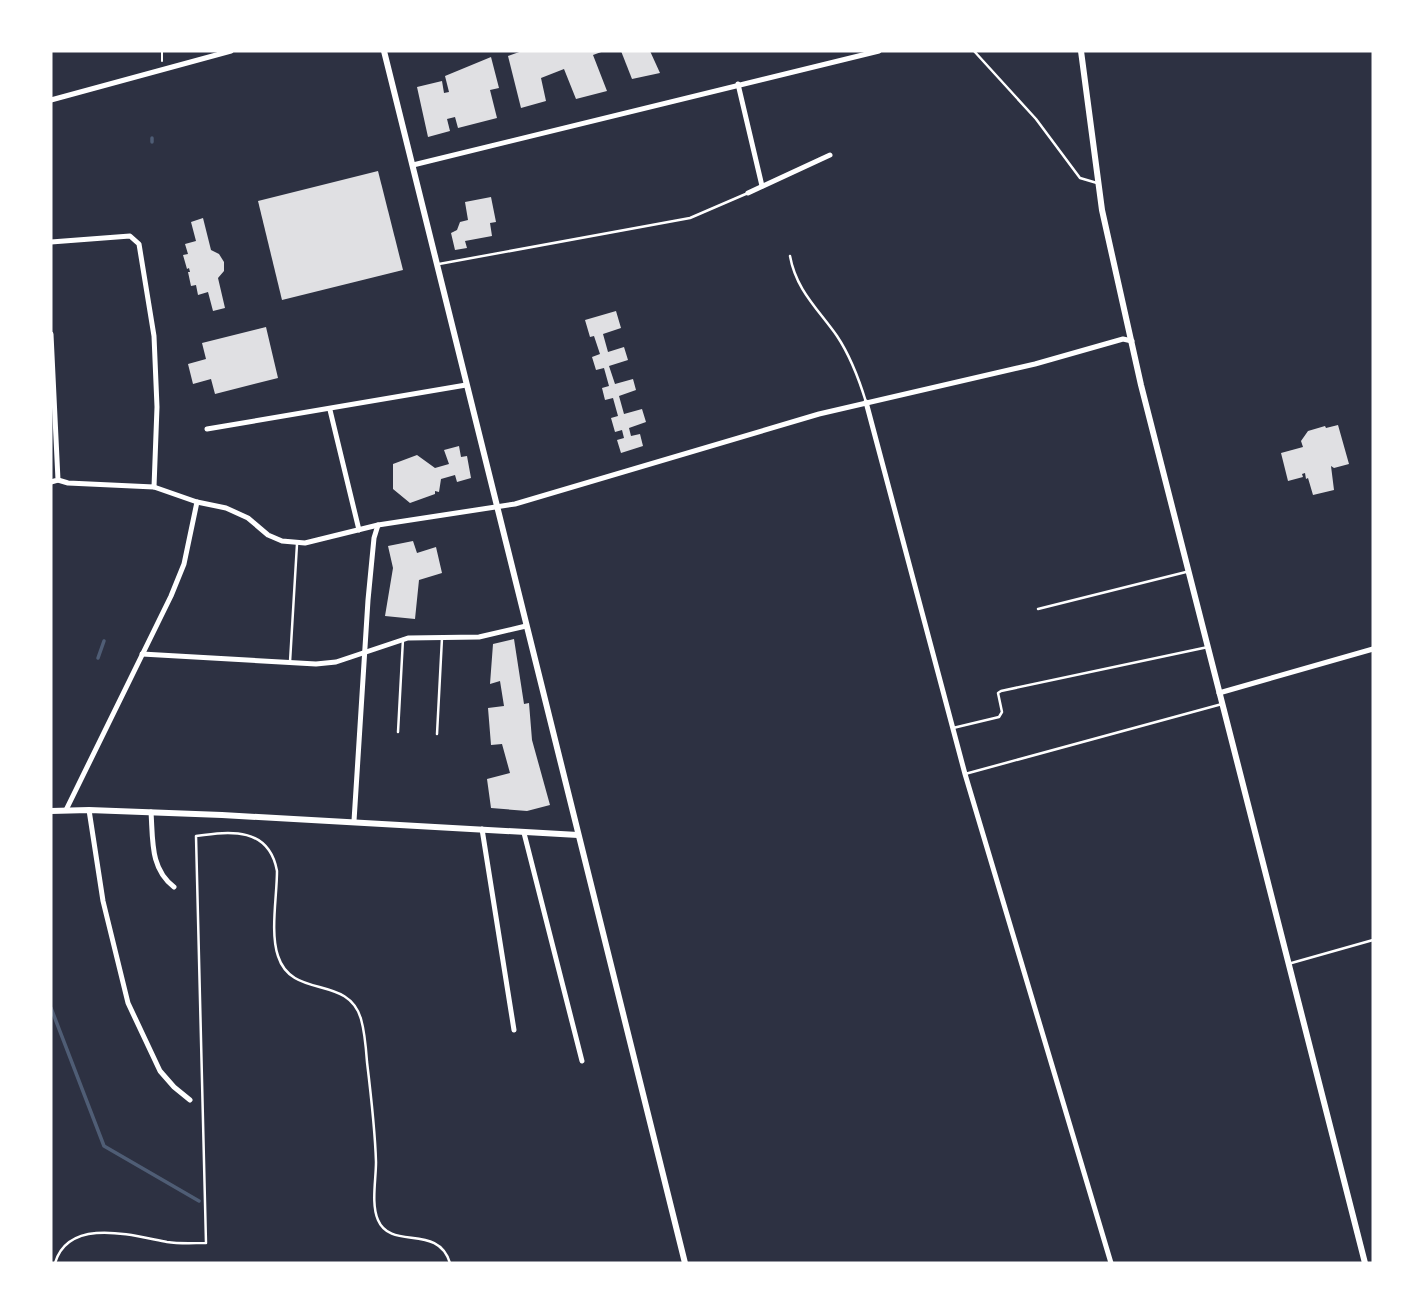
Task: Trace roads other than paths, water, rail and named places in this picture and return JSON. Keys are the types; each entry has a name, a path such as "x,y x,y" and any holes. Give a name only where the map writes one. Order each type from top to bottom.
{"street":[{"path":"51,100 231,51"},
{"path":"384,51 685,1263"},
{"path":"413,165 879,51"},
{"path":"1081,51 1097,183 1132,341 1365,1263"},
{"path":"738,84 762,186"},
{"path":"748,193 830,155"},
{"path":"51,242 130,236 139,244 154,336 157,407 154,487"},
{"path":"51,334 54,481 68,484 154,487 197,502 226,508 248,518 268,535 297,544 378,525 497,507 866,402 912,394 1035,364 1123,339 1132,341"},
{"path":"207,429 466,385"},
{"path":"866,402 965,774 1111,1263"},
{"path":"330,410 359,530"},
{"path":"66,810 171,596 184,564 197,502"},
{"path":"354,821 364,653 374,538 378,525"},
{"path":"142,654 316,664 336,662 402,639 479,637 526,626"},
{"path":"1219,693 1373,649"},
{"path":"89,810 103,901 128,1003 160,1071 190,1100"},
{"path":"51,811 151,812 354,821 578,835"},
{"path":"151,812 157,867 174,887"},
{"path":"482,829 514,1030"},
{"path":"524,833 582,1061"}],"lane":[{"path":"975,51 1036,119 1080,178 1097,183"},
{"path":"436,264 690,218 748,193"},
{"path":"790,256 792,270 801,289 845,348 857,372 866,402"},
{"path":"290,663 297,544"},
{"path":"1038,609 1189,571"},
{"path":"437,734 442,638"},
{"path":"398,732 402,639"},
{"path":"953,729 999,717 1002,712 998,693 1001,691 1208,647"},
{"path":"965,774 1222,704"},
{"path":"55,1263 69,1243 100,1233 134,1234 171,1242 206,1243 196,836 215,833 250,836 267,847 277,871 275,942 281,965 297,981 342,994 358,1011 364,1034 375,1139 375,1212 381,1226 392,1234 433,1242 445,1252 450,1263"},
{"path":"1288,964 1373,940"}],"waterway":[{"path":"98,658 104,641"},
{"path":"51,1008 104,1146 199,1201"}]}
